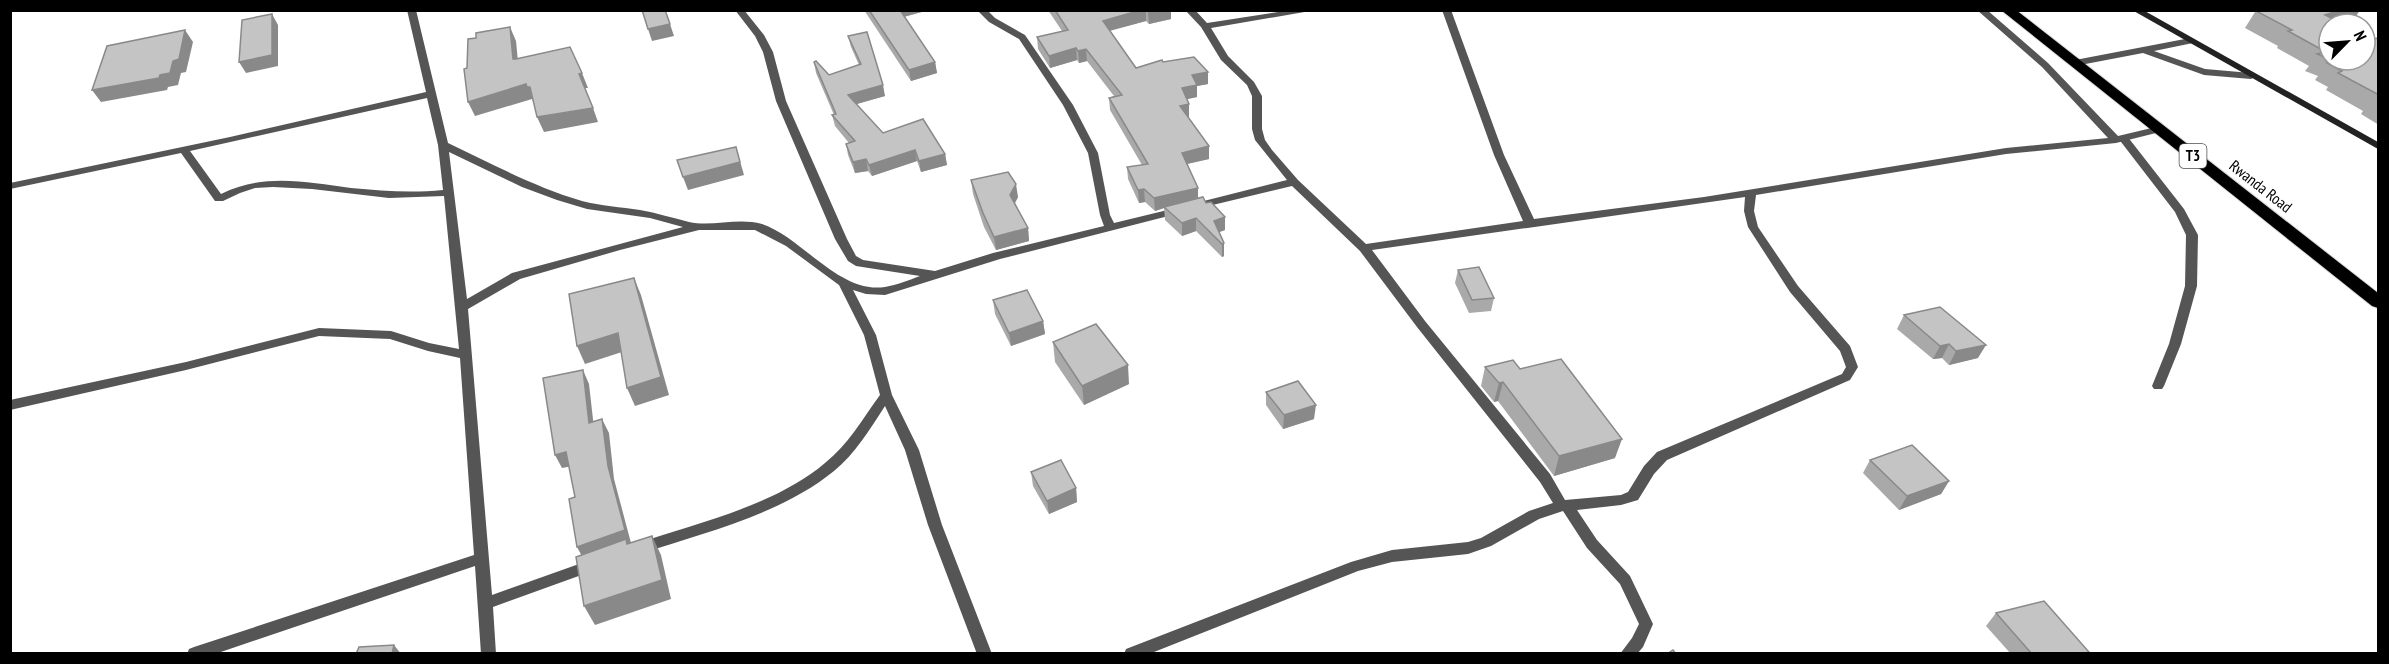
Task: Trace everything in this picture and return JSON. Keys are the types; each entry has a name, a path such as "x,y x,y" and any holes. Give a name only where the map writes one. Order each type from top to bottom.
{"highway":[{"name":"Rwanda Road","path":"2007,10 2379,303"}],"street":[{"path":"411,10 443,145 449,192 462,307 489,654"},
{"path":"739,10 759,35 768,52 781,101 841,239 852,258 860,262 935,274"},
{"path":"981,10 992,20 1022,37 1068,105 1092,153 1105,215 1111,228"},
{"path":"1189,10 1205,26 1224,58 1251,84 1257,96 1257,129 1260,140 1268,152 1294,182 1364,248 1421,324 1538,470 1592,544 1625,580 1646,624 1638,642 1627,654"},
{"path":"1205,26 1286,12 1312,10"},
{"path":"1446,10 1499,155 1530,223"},
{"path":"1981,10 2045,65 2120,139 2180,210 2192,235 2191,286 2175,344 2158,386"},
{"path":"2136,10 2379,146"},
{"path":"2074,63 2190,41"},
{"path":"2145,50 2174,63 2204,72 2252,76"},
{"path":"10,186 184,150 431,94"},
{"path":"1364,248 1751,193 2006,151 2120,139 2160,129"},
{"path":"443,145 521,181 578,203 652,215 699,227"},
{"path":"184,150 219,199 233,190 261,183 301,184 388,195 432,195 449,192"},
{"path":"462,307 516,276 699,227 733,225 757,227 784,239 844,285 870,293 878,292 997,256 1294,182"},
{"path":"1141,652 1356,566 1392,556 1468,548 1534,515 1563,506 1621,500 1633,496 1662,456 1846,377 1852,367 1846,349 1794,290 1753,227 1749,211 1751,193"},
{"path":"844,285 870,335 886,395 912,450 935,525 985,654"},
{"path":"10,405 186,366 319,332 391,335 428,347 466,355"},
{"path":"627,553 799,488 830,467 860,435 886,395"},
{"path":"194,654 482,558"},
{"path":"485,603 606,561"}],"building":[{"path":"642,10 665,10 670,24 648,29"},
{"path":"869,10 900,10 935,62 909,70"},
{"path":"1055,10 1141,10 1103,21 1136,68 1162,60 1163,62 1194,57 1208,72 1192,75 1197,85 1182,88 1189,104 1180,106 1209,146 1182,153 1198,188 1154,198 1144,189 1138,190 1127,167 1148,164 1109,98 1122,95 1086,49 1078,51 1076,48 1049,56 1037,37 1068,30"},
{"path":"2340,10 2317,12 2317,47 2288,31 2292,30 2256,11"},
{"path":"272,14 272,55 239,62 242,20"},
{"path":"510,27 513,59 570,47 582,73 579,74 593,108 537,117 530,87 526,84 468,102 464,69 467,68 468,39 476,38 476,33"},
{"path":"185,30 179,59 173,61 170,73 160,75 159,78 92,90 107,46"},
{"path":"867,32 883,85 848,95 883,133 923,119 945,154 919,161 915,150 869,165 866,159 853,162 846,144 855,141 832,115 836,114 814,62 816,61 829,75 861,64 848,36"},
{"path":"2377,38 2379,38 2379,95 2338,73 2377,72"},
{"path":"736,147 740,162 683,177 677,160"},
{"path":"1008,172 1016,184 1010,195 1028,228 994,237 971,180"},
{"path":"1203,197 1206,203 1211,202 1225,217 1214,221 1224,243 1222,244 1196,218 1182,223 1164,207"},
{"path":"1479,267 1494,298 1472,300 1458,270"},
{"path":"634,278 661,377 627,388 618,333 577,346 569,294"},
{"path":"1027,290 1043,321 1009,333 993,300"},
{"path":"1940,307 1986,345 1956,351 1949,344 1940,346 1904,315"},
{"path":"1096,324 1128,365 1082,386 1053,342"},
{"path":"1561,359 1622,439 1559,456 1503,382 1499,383 1485,367 1513,360 1520,369"},
{"path":"583,370 589,423 602,419 608,466 625,530 577,547 569,499 575,497 566,452 555,455 543,378"},
{"path":"1298,381 1316,405 1284,415 1266,392"},
{"path":"1912,445 1949,481 1907,496 1870,460"},
{"path":"1061,460 1076,488 1047,501 1031,472"},
{"path":"652,536 662,580 584,606 576,557 626,539 627,544"},
{"path":"2044,601 2089,652 2032,654 1996,613"},
{"path":"394,645 392,654 356,654 359,647"}]}
